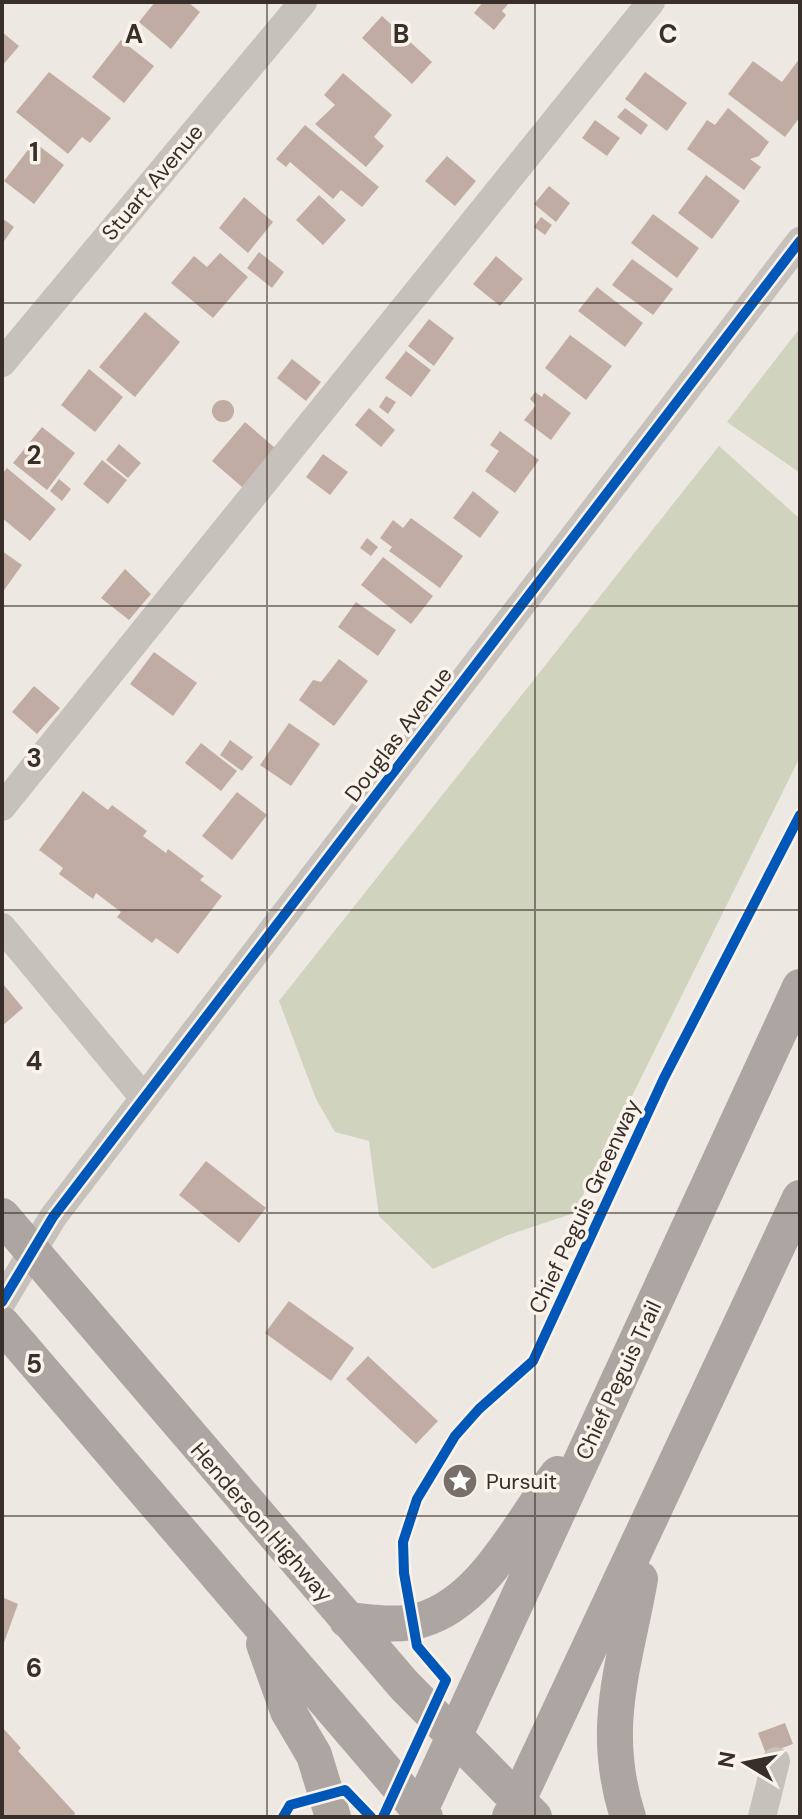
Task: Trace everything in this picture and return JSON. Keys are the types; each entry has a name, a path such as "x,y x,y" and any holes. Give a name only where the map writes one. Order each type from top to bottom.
{"main road":[{"name":"Chief Peguis Trail","path":"420,1815 596,1425 800,987"},
{"path":"521,1812 651,1519 800,1198"},
{"name":"Henderson Highway","path":"2,1216 31,1254 347,1620 521,1812"},
{"path":"2,1324 420,1815"},
{"path":"347,1620 413,1622 447,1609 482,1575 596,1425"},
{"path":"628,1817 617,1772 616,1702 651,1519"},
{"path":"256,1620 288,1711 318,1765 333,1817"}],"street":[{"name":"Stuart Avenue","path":"2,363 303,2"},
{"path":"2,807 651,2"},
{"name":"Douglas Avenue","path":"2,1302 53,1217 800,241"},
{"path":"2,927 144,1098"},
{"path":"762,1817 776,1761"}],"green space":[{"path":"800,328 800,473 727,422"},
{"path":"719,446 800,519 800,757 574,1213 508,1235 433,1269 379,1216 369,1141 335,1132 316,1099 279,1001"}],"building":[{"path":"155,2 188,2 200,12 171,49 139,22"},
{"path":"483,2 510,2 502,11 506,15 494,30 474,13"},
{"path":"382,16 432,62 412,84 362,38"},
{"path":"2,32 19,46 2,66"},
{"path":"121,40 154,66 124,103 92,77"},
{"path":"800,58 800,117 785,137 728,94 753,61 782,82"},
{"path":"49,72 111,118 90,143 82,137 68,154 16,112"},
{"path":"645,72 687,103 667,131 625,99"},
{"path":"343,73 392,115 374,137 384,146 366,167 315,124 335,105 324,95"},
{"path":"625,108 648,125 641,135 617,117"},
{"path":"728,108 769,142 759,156 750,159 761,167 744,190 687,149 707,120 715,125"},
{"path":"595,120 620,138 607,156 582,138"},
{"path":"305,125 379,187 362,207 341,190 333,199 290,162 286,167 276,159"},
{"path":"34,142 64,165 34,204 4,181"},
{"path":"447,156 476,181 455,206 425,181"},
{"path":"706,175 740,201 712,239 678,213"},
{"path":"549,186 570,203 556,222 534,204"},
{"path":"319,195 346,220 323,245 296,220"},
{"path":"244,197 273,222 248,253 219,228"},
{"path":"653,214 699,248 677,278 631,243"},
{"path":"541,217 552,225 545,235 534,227"},
{"path":"2,218 14,227 2,244"},
{"path":"259,252 284,272 272,288 247,268"},
{"path":"220,253 248,277 213,318 171,283 194,256 207,267"},
{"path":"496,256 523,279 500,306 473,284"},
{"path":"632,259 673,289 653,315 612,285"},
{"path":"597,287 643,323 625,347 578,311"},
{"path":"145,312 180,342 135,397 99,367"},
{"path":"429,319 454,338 434,366 408,346"},
{"path":"570,335 612,366 586,400 545,368"},
{"path":"406,351 431,370 411,397 385,378"},
{"path":"292,359 321,382 306,401 277,378"},
{"path":"89,369 123,397 95,432 61,405"},
{"path":"535,392 542,397 544,393 571,413 551,440 524,420 536,405 530,399"},
{"path":"386,396 396,402 388,414 379,407"},
{"path":"223,400 231,403 234,411 231,419 223,422 215,419 212,411 215,403"},
{"path":"369,408 395,430 381,447 355,425"},
{"path":"245,422 275,448 242,487 212,461"},
{"path":"42,427 75,453 47,490 13,463"},
{"path":"500,431 539,460 515,493 485,471 499,451 490,445"},
{"path":"119,444 141,463 128,478 106,460"},
{"path":"323,454 348,472 330,495 306,477"},
{"path":"102,460 127,480 108,504 83,484"},
{"path":"7,468 56,509 30,541 2,518 2,474"},
{"path":"59,479 71,489 62,501 50,491"},
{"path":"473,491 499,512 480,538 453,518"},
{"path":"411,518 463,556 440,588 389,551 392,547 380,538 393,520 403,528"},
{"path":"367,538 378,547 371,556 360,548"},
{"path":"2,551 22,565 2,593"},
{"path":"383,557 433,596 411,624 361,585"},
{"path":"125,569 151,594 129,620 101,598"},
{"path":"356,602 396,630 378,656 338,627"},
{"path":"154,652 197,683 173,716 130,684"},
{"path":"339,659 368,681 334,726 299,700 313,680 321,682"},
{"path":"34,686 60,708 37,734 12,712"},
{"path":"289,723 320,744 291,786 260,765"},
{"path":"230,740 253,757 242,771 220,755"},
{"path":"201,743 237,771 221,791 185,763"},
{"path":"83,791 108,810 112,805 147,831 143,836 166,853 168,849 204,876 200,880 222,896 178,954 156,938 152,943 117,917 121,912 96,893 93,899 59,874 63,868 39,850"},
{"path":"237,792 267,815 232,860 202,836"},
{"path":"2,983 23,1008 2,1026"},
{"path":"206,1161 266,1208 239,1243 179,1195"},
{"path":"289,1301 354,1348 331,1381 265,1333"},
{"path":"368,1356 438,1421 416,1444 346,1379"},
{"path":"2,1597 18,1604 2,1648"},
{"path":"785,1723 793,1744 766,1754 758,1733"},
{"path":"2,1727 21,1748 18,1751 75,1813 74,1817 2,1817"}],"cycle path":[{"path":"2,1302 53,1217 800,241"},
{"name":"Chief Peguis Greenway","path":"383,1817 446,1680 417,1646 404,1573 403,1542 417,1499 455,1436 479,1409 533,1361 664,1078 800,815"},
{"path":"283,1817 290,1805 345,1790 371,1817"}],"place":[{"name":"Pursuit","path":"460,1481"}]}
